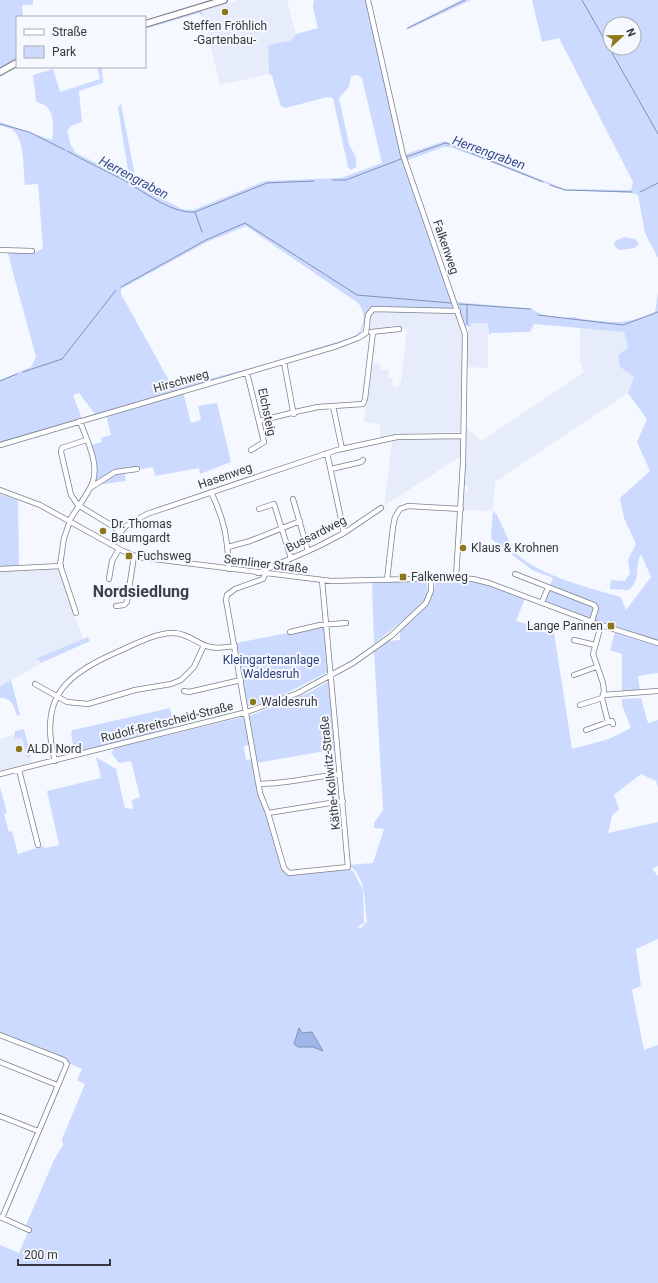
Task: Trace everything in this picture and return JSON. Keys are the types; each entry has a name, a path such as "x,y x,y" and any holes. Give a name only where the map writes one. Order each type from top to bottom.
{"main road":[{"path":"146,24 224,0"},
{"path":"0,70 16,62"}],"street":[{"name":"Falkenweg","path":"368,0 403,155 465,334 461,509 456,578"},
{"path":"0,250 32,251"},
{"path":"366,333 368,315 371,310 458,311"},
{"name":"Hirschweg","path":"0,445 337,346 358,338 366,333 399,330"},
{"path":"259,421 318,407 363,404 365,399 372,332"},
{"path":"284,362 293,412"},
{"name":"Elchsteig","path":"247,373 264,442 252,450"},
{"path":"333,406 342,449"},
{"path":"76,613 61,566 64,538 78,505 90,488 93,481 95,467 80,421"},
{"name":"Hasenweg","path":"110,544 120,532 141,516 327,453 397,437 463,436"},
{"path":"86,440 64,447 61,452 68,478 69,491 78,505 120,532"},
{"path":"327,453 344,533"},
{"path":"331,469 363,460"},
{"path":"90,488 115,472 136,469"},
{"name":"Semliner Straße","path":"0,490 40,505 134,556 265,574 322,580 431,578 480,580 542,601 592,621 658,643"},
{"path":"211,492 224,520 228,547 229,569"},
{"path":"293,498 308,551"},
{"path":"259,509 274,504 291,558"},
{"path":"387,580 394,522 400,509 415,506 461,509"},
{"name":"Bussardweg","path":"258,573 344,533 381,508"},
{"path":"228,547 250,541 300,521"},
{"path":"109,579 112,561 119,549"},
{"path":"116,606 124,605 127,602 134,556"},
{"path":"0,569 61,566"},
{"path":"265,574 263,579 235,589 226,597 259,784 268,813 343,801"},
{"path":"515,574 594,605 596,608 592,621"},
{"name":"Rudolf-Breitscheid-Straße","path":"0,774 247,712 298,694 330,677 391,636 426,603 431,591 431,578"},
{"name":"Käthe-Kollwitz-Straße","path":"268,813 284,868 289,873 348,867 322,580"},
{"path":"542,601 548,588"},
{"path":"290,632 346,623"},
{"path":"601,624 593,654 596,667 603,683 602,697 608,722"},
{"path":"55,761 49,729 50,713 56,697 70,679 87,667 149,639 165,634 179,633 191,637 204,645 219,648 235,646"},
{"path":"574,640 595,645"},
{"path":"35,684 56,697 72,704 88,704 136,690 176,682 187,675 194,667 204,645"},
{"path":"574,675 596,667"},
{"path":"184,691 189,692 241,680"},
{"path":"580,705 602,697 658,691"},
{"path":"586,730 612,721 613,724"},
{"path":"19,770 38,845"},
{"path":"259,784 286,782 302,778 340,774"},
{"path":"0,1035 66,1062 67,1064 1,1218 29,1230"},
{"path":"0,1062 57,1086"},
{"path":"0,1116 38,1131"}],"shaded area":[{"path":"238,0 287,0 296,34 290,41 268,45 269,74 220,85 202,11"},
{"path":"378,310 455,313 458,315 463,335 460,432 409,433 380,438 380,424 364,422 370,363 380,364 380,369 389,370 388,378 393,379 392,386 398,387 401,381 407,329 368,330 369,316"},
{"path":"471,323 488,323 488,368 466,367 466,336"},
{"path":"580,327 624,332 628,348 619,354 619,365 634,377 628,393 495,482 493,511 463,510 464,494 469,489 464,482 466,427 481,441 584,372 580,362"},
{"path":"458,437 461,439 461,456 384,506 392,441 394,439"},
{"path":"58,568 83,639 37,658 41,663 0,687 0,571"},
{"path":"13,735 15,739 22,737 27,756 31,756 32,763 0,771 0,739"},
{"path":"299,1028 302,1033 312,1032 323,1051 313,1047 298,1047 294,1044"}],"green space":[{"path":"0,0 33,0 33,5 22,5 23,16 16,16 16,61 0,68"},
{"path":"314,0 366,0 400,151 454,307 453,309 370,309 365,317 363,328 353,339 93,416 92,414 94,413 79,393 73,395 82,419 0,443 0,380 31,367 36,357 8,254 9,252 36,252 43,248 38,184 25,185 22,150 18,137 12,130 0,125 0,122 52,140 53,127 51,114 46,106 36,101 33,75 53,69 60,92 100,79 97,68 102,68 103,83 79,91 82,122 71,126 67,131 71,145 76,153 128,179 129,177 118,107 121,104 136,181 140,187 182,209 193,210 265,181 341,178 382,163 362,78 357,75 351,76 349,87 339,98 349,144 356,158 356,167 351,170 348,167 333,98 327,97 286,108 280,104 272,76 269,74 268,45 290,41 296,34 318,28 313,7","holes":["246,226 358,303 364,316 362,326 353,337 265,364 175,388 172,386 121,294 121,289 207,242"]},
{"path":"461,0 471,0 407,30 406,28"},
{"path":"532,0 658,0 658,258 645,233 638,195 632,193 563,190 450,147 443,147 406,161 403,153 406,154 445,141 565,189 631,190 633,182 559,38 542,42"},
{"path":"202,10 203,17 199,13 146,29 146,27"},
{"path":"624,237 635,239 639,244 635,248 619,250 614,245 615,241"},
{"path":"658,293 658,642 544,602 553,578 532,570 510,553 513,550 522,559 534,566 563,579 621,597 626,610 651,577 641,554 638,563 637,576 633,586 629,590 610,589 611,580 625,581 630,573 628,560 636,544 624,518 620,498 650,471 637,442 647,419 628,393 634,377 619,366 619,354 628,348 624,332 534,324 530,332 492,333 489,335 488,323 471,323 470,327 464,326 457,302 531,309 543,315 563,318 575,317 580,319 618,322 635,319 655,312"},
{"path":"183,392 191,423 201,420 198,406 217,403 231,462 200,474 199,468 155,476 153,467 124,472 126,481 95,485 96,465 91,445 102,442 101,438 111,435 106,415"},
{"path":"0,494 18,500 19,566 0,567"},
{"path":"493,511 497,515 512,547 509,552 491,539"},
{"path":"458,579 480,582 525,598 516,621 554,632 572,749 609,739 631,728 622,705 622,699 641,698 648,723 658,720 658,788 656,781 641,774 614,795 619,809 612,816 608,833 658,822 658,866 652,869 658,876 658,939 636,949 641,986 632,990 644,1050 658,1045 658,1283 0,1283 0,1245 19,1253 30,1227 26,1225 54,1160 63,1145 62,1139 85,1084 77,1080 82,1069 0,1033 0,787 7,813 4,814 9,832 12,831 18,854 43,846 45,848 59,845 47,791 101,778 96,757 116,769 125,808 133,809 132,800 140,797 131,761 119,763 111,753 115,748 243,717 249,738 249,745 244,746 246,760 253,759 283,870 289,874 332,868 348,869 353,871 363,890 364,923 357,927 361,928 367,921 364,891 359,877 349,865 373,863 384,829 374,828 374,823 383,810 374,650 388,641 400,640 400,630 428,605 432,598 436,581","holes":["300,1028 302,1033 312,1032 323,1051 313,1047 298,1047"]},
{"path":"422,580 427,584 428,596 417,609 374,644 372,582"},
{"name":"Kleingartenanlage Waldesruh","path":"324,626 328,672 275,699 250,706 247,705 236,643"},
{"path":"615,631 658,645 658,673 638,676 640,691 622,692 622,654 610,650"},
{"path":"88,637 90,641 41,663 37,658"},
{"path":"11,680 20,715 17,716 12,703 7,699 0,698 0,687"},
{"name":"Kleingartenanlage Waldesruh","path":"329,681 337,749 256,763 249,716 310,692"},
{"path":"170,708 174,728 74,753 71,732 73,730"},
{"path":"24,729 31,756 27,757 22,738 14,739 15,731"}],"waterway":[{"path":"408,28 465,0"},
{"path":"582,0 658,134"},
{"name":"Herrengraben","path":"0,124 29,132 65,150"},
{"name":"Herrengraben","path":"406,157 445,143 543,182"},
{"name":"Herrengraben","path":"67,151 120,178 156,200 185,212 195,212 267,183 314,181"},
{"name":"Herrengraben","path":"332,180 346,180 401,159"},
{"path":"640,192 658,183"},
{"path":"550,185 565,190 632,192"},
{"name":"Herrengraben","path":"195,212 202,232"},
{"path":"121,287 206,240 245,223 357,295 451,303"},
{"path":"23,372 62,359 116,290"},
{"path":"459,304 531,309"},
{"path":"467,305 467,324"},
{"path":"538,315 623,325 658,312"},
{"path":"0,381 17,374"}],"place":[{"name":"Steffen Fröhlich -Gartenbau-","path":"225,12"},
{"name":"Dr. Thomas Baumgardt","path":"103,531"},
{"name":"Klaus & Krohnen","path":"463,548"},
{"name":"Fuchsweg","path":"129,556"},
{"name":"Falkenweg","path":"403,577"},
{"name":"Lange Pannen","path":"611,626"},
{"name":"Waldesruh","path":"253,702"},
{"name":"ALDI Nord","path":"19,749"}],"district":[{"name":"Nordsiedlung","path":"141,591"}]}
